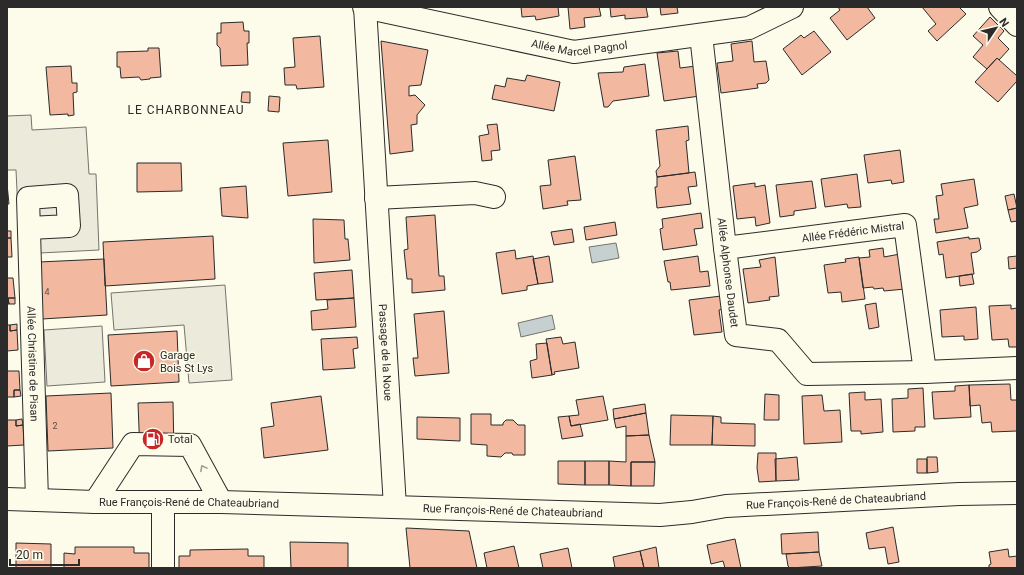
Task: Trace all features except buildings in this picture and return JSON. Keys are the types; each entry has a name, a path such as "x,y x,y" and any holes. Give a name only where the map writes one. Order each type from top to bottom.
{"street":[{"name":"Allée Marcel Pagnol","path":"365,7 574,52 652,40 749,28 792,7"},
{"name":"Passage de la Noue","path":"365,7 394,507"},
{"path":"1000,7 1017,25"},
{"name":"Allée Alphonse Daudet","path":"701,35 736,335 778,340 807,374 925,372 1017,368"},
{"path":"376,198 475,193 494,197"},
{"name":"Allée Frédéric Mistral","path":"725,248 905,225 925,372"},
{"name":"Allée Christine de Pisan","path":"30,228 37,500"},
{"path":"95,502 133,444 190,445 221,502"},
{"name":"Rue François-René de Chateaubriand","path":"7,499 95,502 221,502 660,515 692,512 726,506 959,494 1017,493"},
{"path":"163,502 163,568"}],"shaded area":[{"path":"31,115 32,130 86,127 89,174 96,174 99,250 20,254 16,170 7,170 7,116"},
{"path":"616,243 619,258 592,263 589,247"},
{"path":"225,285 232,380 189,383 184,325 114,330 111,293"},
{"path":"552,315 555,329 521,337 518,323"},
{"path":"102,326 105,382 47,386 44,330"}],"place":[{"name":"Garage Bois St Lys","path":"144,361"},
{"name":"Total","path":"153,439"}],"district":[{"name":"LE CHARBONNEAU","path":"186,110"}]}
